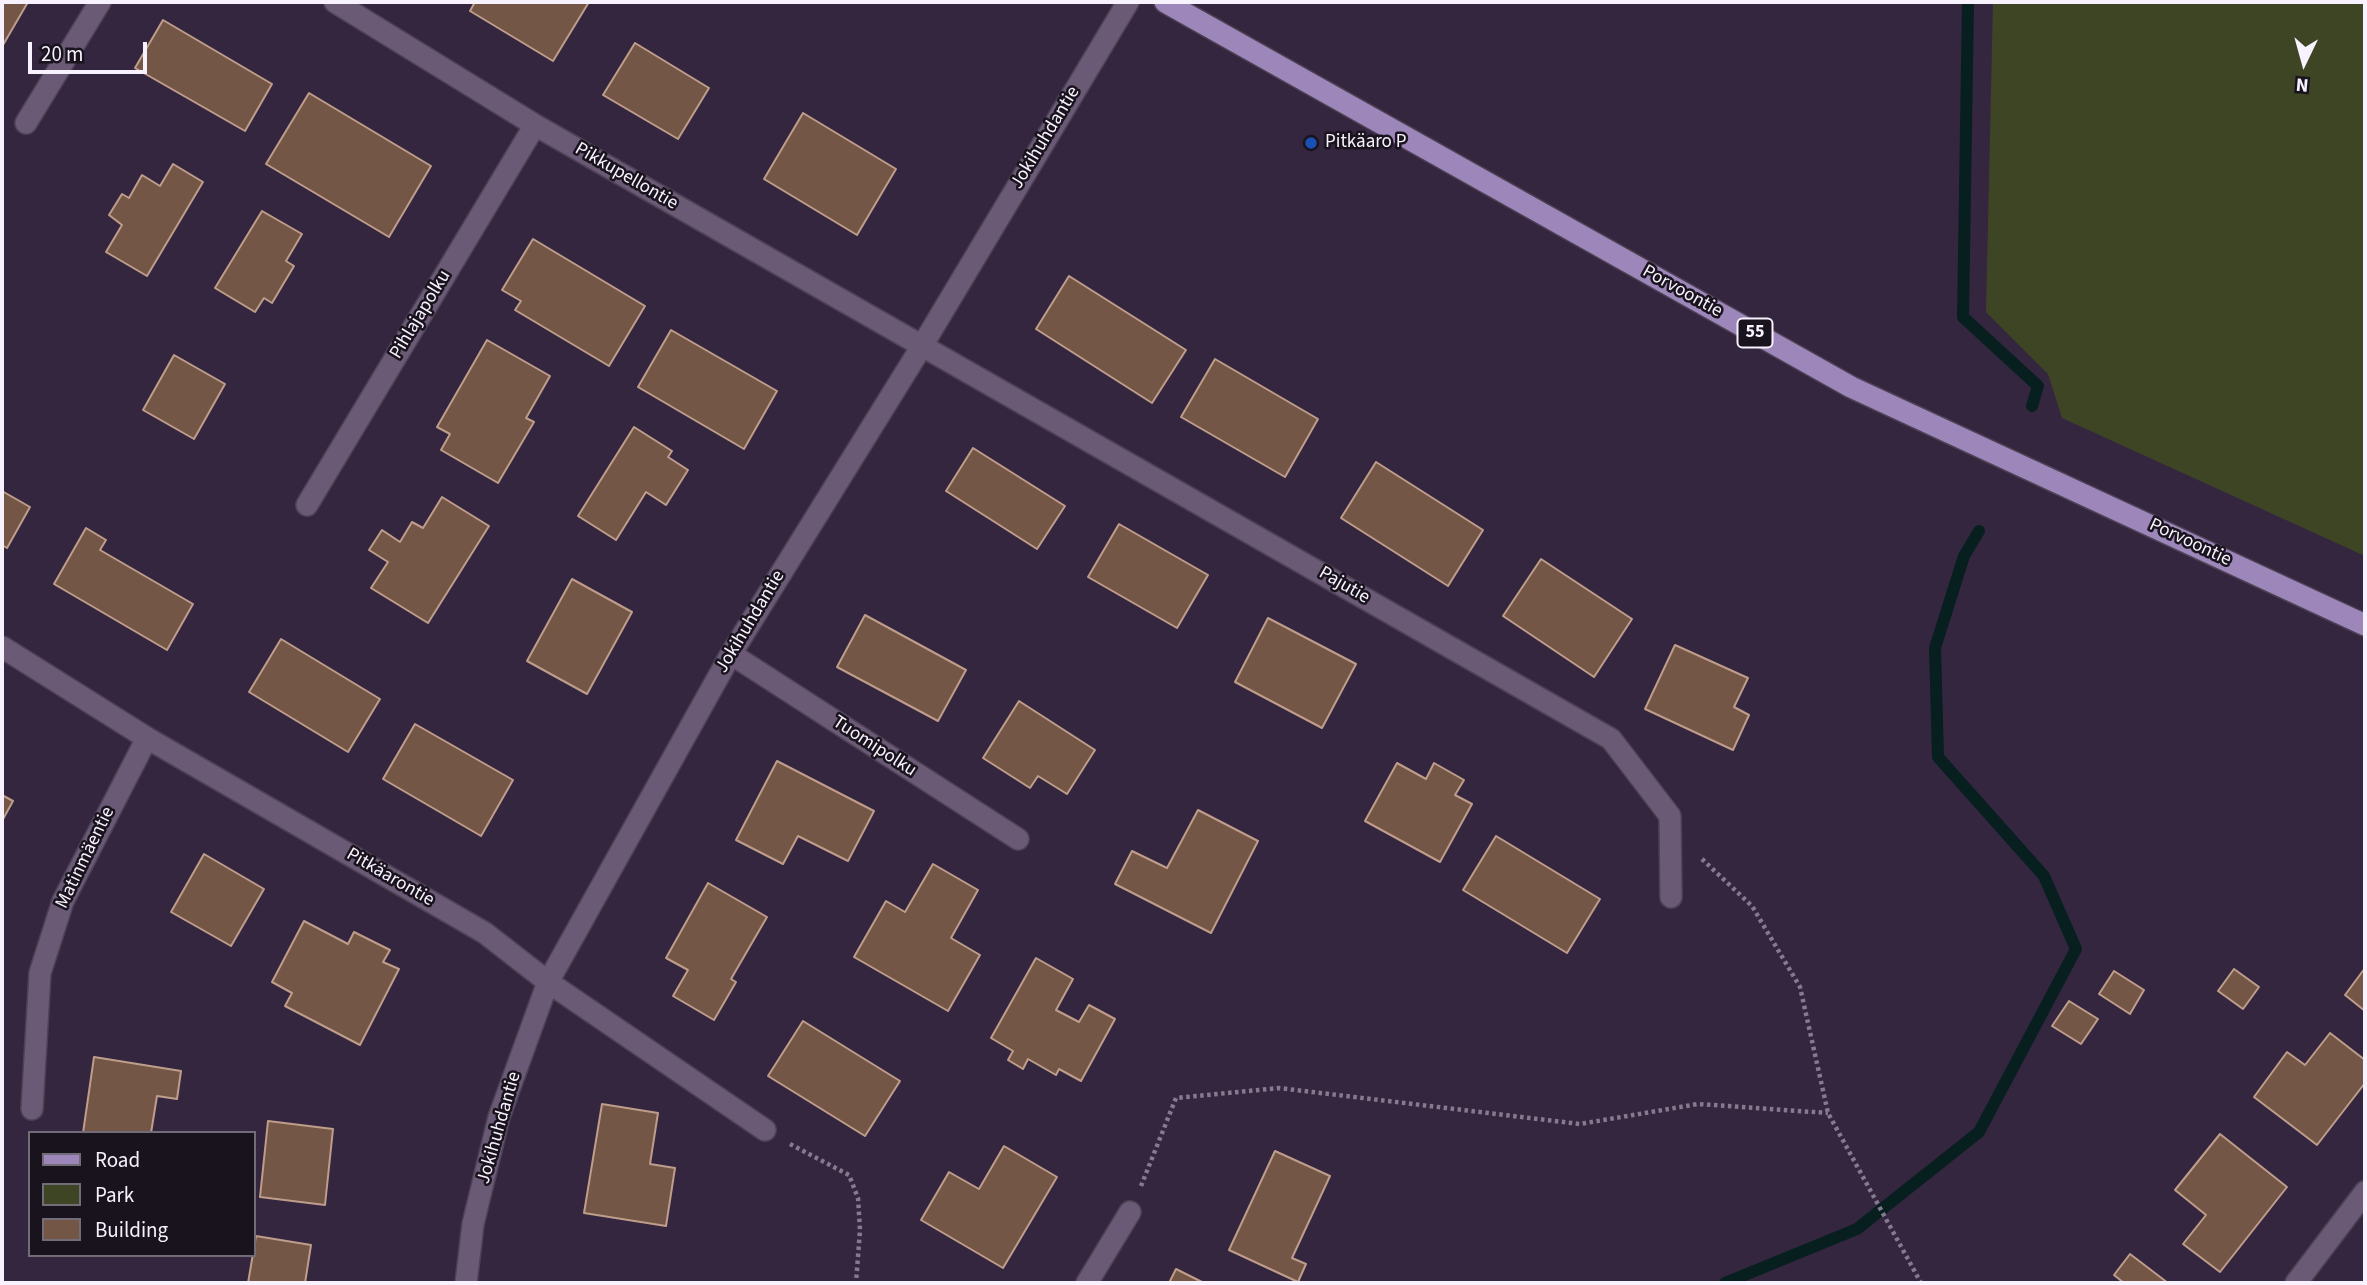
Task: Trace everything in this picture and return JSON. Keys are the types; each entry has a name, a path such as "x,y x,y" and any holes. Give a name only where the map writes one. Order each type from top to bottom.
{"main road":[{"name":"Porvoontie","path":"1165,2 1851,387 2365,625"}],"street":[{"path":"26,124 100,2"},
{"name":"Pikkupellontie","path":"335,2 535,125 922,346"},
{"name":"Jokihuhdantie","path":"466,1283 473,1224 499,1117 548,982 730,654 922,346 1128,2"},
{"name":"Pihlajapolku","path":"307,505 535,125"},
{"name":"Pajutie","path":"922,346 1611,739 1670,816 1671,897"},
{"name":"Pitkäarontie","path":"2,648 147,738 485,933 548,982 765,1130"},
{"name":"Tuomipolku","path":"730,654 1018,839"},
{"name":"Matinmäentie","path":"32,1109 40,973 63,901 147,738"},
{"path":"2296,1283 2365,1192"},
{"path":"1087,1283 1130,1212"}],"path":[{"path":"1670,830 1752,906 1800,987 1828,1113 1921,1283"},
{"path":"1130,1212 1176,1098 1279,1088 1580,1124 1698,1104 1828,1113"},
{"path":"765,1130 849,1175 858,1198 860,1230 856,1283"}],"green space":[{"path":"1993,2 2365,2 2365,556 2062,418 2048,374 1986,312"}],"building":[{"path":"2,2 28,2 3,45 2,44"},
{"path":"475,2 589,2 553,61 470,11"},
{"path":"163,20 272,84 245,131 135,68"},
{"path":"635,43 709,88 678,139 603,95"},
{"path":"309,93 431,166 389,237 266,164"},
{"path":"803,113 896,169 857,235 764,179"},
{"path":"173,164 203,182 147,276 106,252 122,225 109,215 122,194 129,198 142,175 160,186"},
{"path":"262,211 302,234 286,261 294,266 272,303 264,298 255,312 215,288"},
{"path":"533,239 645,306 609,366 515,310 521,301 502,290"},
{"path":"1069,276 1186,350 1152,403 1036,329"},
{"path":"671,330 777,391 744,449 638,387"},
{"path":"487,340 550,376 526,418 534,422 498,483 441,450 450,434 437,427"},
{"path":"174,355 225,384 194,439 143,410"},
{"path":"1215,359 1318,419 1285,477 1181,417"},
{"path":"634,427 672,451 668,457 688,470 666,505 646,492 616,540 578,516"},
{"path":"973,448 1065,506 1037,549 946,491"},
{"path":"1376,462 1483,530 1448,586 1341,518"},
{"path":"2,491 30,507 7,548 2,545"},
{"path":"442,497 489,526 428,623 371,588 388,562 369,550 382,530 400,542 412,522 423,528"},
{"path":"1119,524 1208,575 1177,628 1088,577"},
{"path":"86,528 106,540 100,550 193,604 167,650 54,584"},
{"path":"1541,559 1632,619 1594,677 1503,616"},
{"path":"572,579 632,612 587,694 527,661"},
{"path":"865,615 966,670 938,721 837,667"},
{"path":"1268,618 1356,664 1322,728 1235,682"},
{"path":"281,639 380,699 348,752 249,692"},
{"path":"1675,645 1748,678 1734,707 1749,715 1733,750 1645,709"},
{"path":"1019,701 1095,750 1067,794 1038,776 1030,788 983,758"},
{"path":"415,724 513,780 481,836 383,779"},
{"path":"777,761 874,811 848,861 798,836 783,864 736,840"},
{"path":"1397,763 1426,779 1434,763 1464,780 1455,795 1472,804 1440,862 1365,821"},
{"path":"2,795 13,801 2,821"},
{"path":"1198,810 1258,841 1211,933 1115,884 1132,851 1167,868"},
{"path":"1496,836 1600,899 1567,953 1463,890"},
{"path":"204,854 264,889 231,946 171,912"},
{"path":"933,864 978,890 951,938 980,955 948,1011 854,957 886,901 905,912"},
{"path":"708,883 767,917 731,979 736,982 714,1020 673,996 688,970 666,958"},
{"path":"304,921 348,944 354,932 390,950 383,962 399,969 360,1045 285,1006 292,993 272,982"},
{"path":"1036,958 1073,979 1056,1010 1079,1022 1089,1005 1115,1019 1081,1081 1059,1069 1056,1075 1028,1059 1023,1069 1008,1060 1013,1051 991,1038"},
{"path":"2365,968 2365,1011 2345,995"},
{"path":"2234,969 2259,987 2243,1009 2218,991"},
{"path":"2114,971 2144,990 2130,1014 2099,994"},
{"path":"2069,1001 2098,1019 2081,1044 2052,1026"},
{"path":"803,1021 900,1081 865,1136 768,1076"},
{"path":"2330,1033 2365,1060 2365,1083 2317,1145 2254,1097 2287,1052 2305,1065"},
{"path":"94,1057 181,1071 177,1099 157,1096 151,1131 83,1131"},
{"path":"602,1104 658,1113 650,1164 675,1168 666,1226 584,1213"},
{"path":"268,1121 333,1129 325,1205 260,1197"},
{"path":"2220,1134 2287,1187 2220,1272 2183,1244 2206,1215 2175,1190"},
{"path":"1004,1146 1057,1177 1003,1268 921,1220 949,1172 979,1189"},
{"path":"1275,1151 1330,1176 1292,1258 1306,1264 1298,1282 1229,1250"},
{"path":"256,1236 311,1245 305,1283 248,1283 252,1257 256,1257"},
{"path":"2130,1254 2168,1283 2124,1283 2114,1275"},
{"path":"1176,1269 1204,1283 1169,1283"}],"waterway":[{"path":"1968,2 1963,317 2038,386 2032,406"},
{"path":"1725,1283 1857,1229 1979,1132 2076,949 2044,876 1938,757 1935,648 1964,556 1979,531"}],"place":[{"name":"Pitkäaro P","path":"1311,143"}]}
